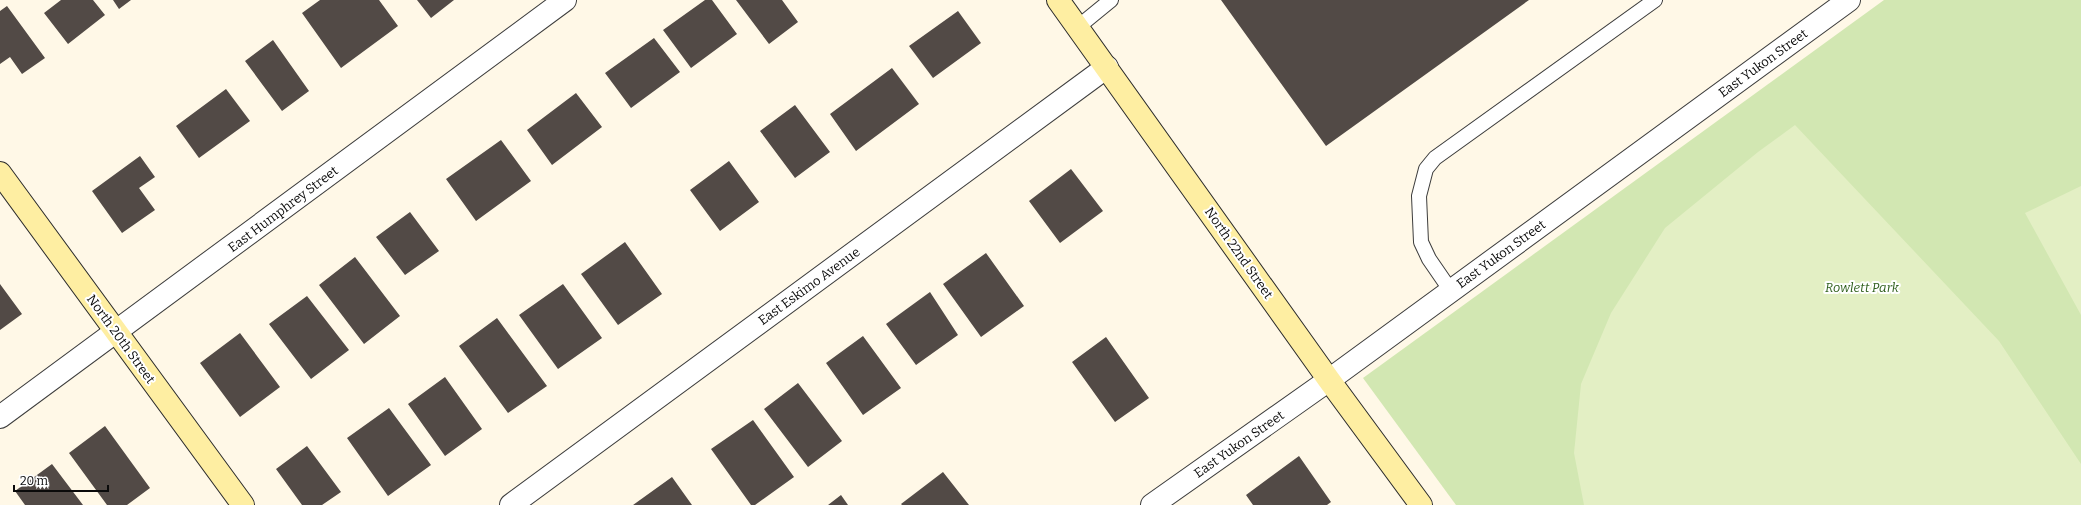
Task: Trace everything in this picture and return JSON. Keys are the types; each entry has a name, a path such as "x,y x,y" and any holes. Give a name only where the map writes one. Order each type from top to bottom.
{"street":[{"name":"East Humphrey Street","path":"0,417 565,0"},
{"name":"North 22nd Street","path":"1058,0 1329,380 1421,505"},
{"name":"East Yukon Street","path":"1152,505 1329,380 1849,0"},
{"name":"East Eskimo Avenue","path":"511,505 1107,67"},
{"name":"North 20th Street","path":"0,173 243,505"}],"lane":[{"path":"1078,26 1111,0"},
{"path":"1451,291 1429,259 1420,242 1419,196 1426,169 1435,158 1655,0"}],"green space":[{"name":"Rowlett Park","path":"1884,0 2081,0 2081,505 1456,505 1363,378"},
{"path":"1795,125 1999,341 2081,464 2081,505 1584,505 1574,453 1581,384 1611,313 1665,228 1758,152"},
{"path":"2081,186 2081,315 2025,213"}],"building":[{"path":"61,0 93,0 105,15 68,44 44,13"},
{"path":"113,0 131,0 119,9"},
{"path":"320,0 379,0 398,26 341,68 302,13"},
{"path":"417,0 454,0 431,18"},
{"path":"705,0 712,0 737,34 691,68 663,30"},
{"path":"736,0 782,0 798,22 769,44"},
{"path":"1221,0 1529,0 1326,146"},
{"path":"7,6 45,58 22,74 10,57 0,64 0,11"},
{"path":"958,11 981,43 933,78 909,46"},
{"path":"654,38 680,72 631,108 605,73"},
{"path":"273,40 309,91 282,111 245,61"},
{"path":"892,68 919,104 856,151 830,114"},
{"path":"226,89 250,121 199,158 176,126"},
{"path":"576,93 602,127 552,165 527,130"},
{"path":"795,105 830,152 795,178 760,131"},
{"path":"501,140 531,181 476,221 446,179"},
{"path":"140,156 155,177 139,188 155,210 122,233 92,191"},
{"path":"729,161 759,202 720,231 690,190"},
{"path":"1071,169 1103,211 1060,243 1029,201"},
{"path":"410,212 439,251 405,275 376,237"},
{"path":"625,242 662,294 618,325 581,274"},
{"path":"986,253 1024,306 981,337 943,284"},
{"path":"355,257 400,316 364,344 319,285"},
{"path":"0,284 22,314 0,330"},
{"path":"563,284 602,338 558,369 519,315"},
{"path":"930,292 958,335 916,365 886,324"},
{"path":"307,296 349,350 311,379 269,324"},
{"path":"497,318 547,386 508,413 459,346"},
{"path":"240,333 280,387 240,417 200,363"},
{"path":"863,336 901,388 863,415 826,363"},
{"path":"1106,337 1149,398 1115,422 1072,362"},
{"path":"445,377 482,429 445,456 408,404"},
{"path":"798,383 842,441 808,467 764,409"},
{"path":"389,408 431,465 388,496 347,438"},
{"path":"753,420 794,477 755,505 751,505 711,449"},
{"path":"105,426 150,488 127,505 107,505 69,453"},
{"path":"307,446 341,492 322,505 302,505 276,469"},
{"path":"1299,456 1331,502 1327,505 1253,505 1246,495"},
{"path":"52,464 83,505 25,505 15,491"},
{"path":"943,472 969,505 901,504"},
{"path":"672,477 692,505 633,505"},
{"path":"841,495 848,505 828,505"}]}
